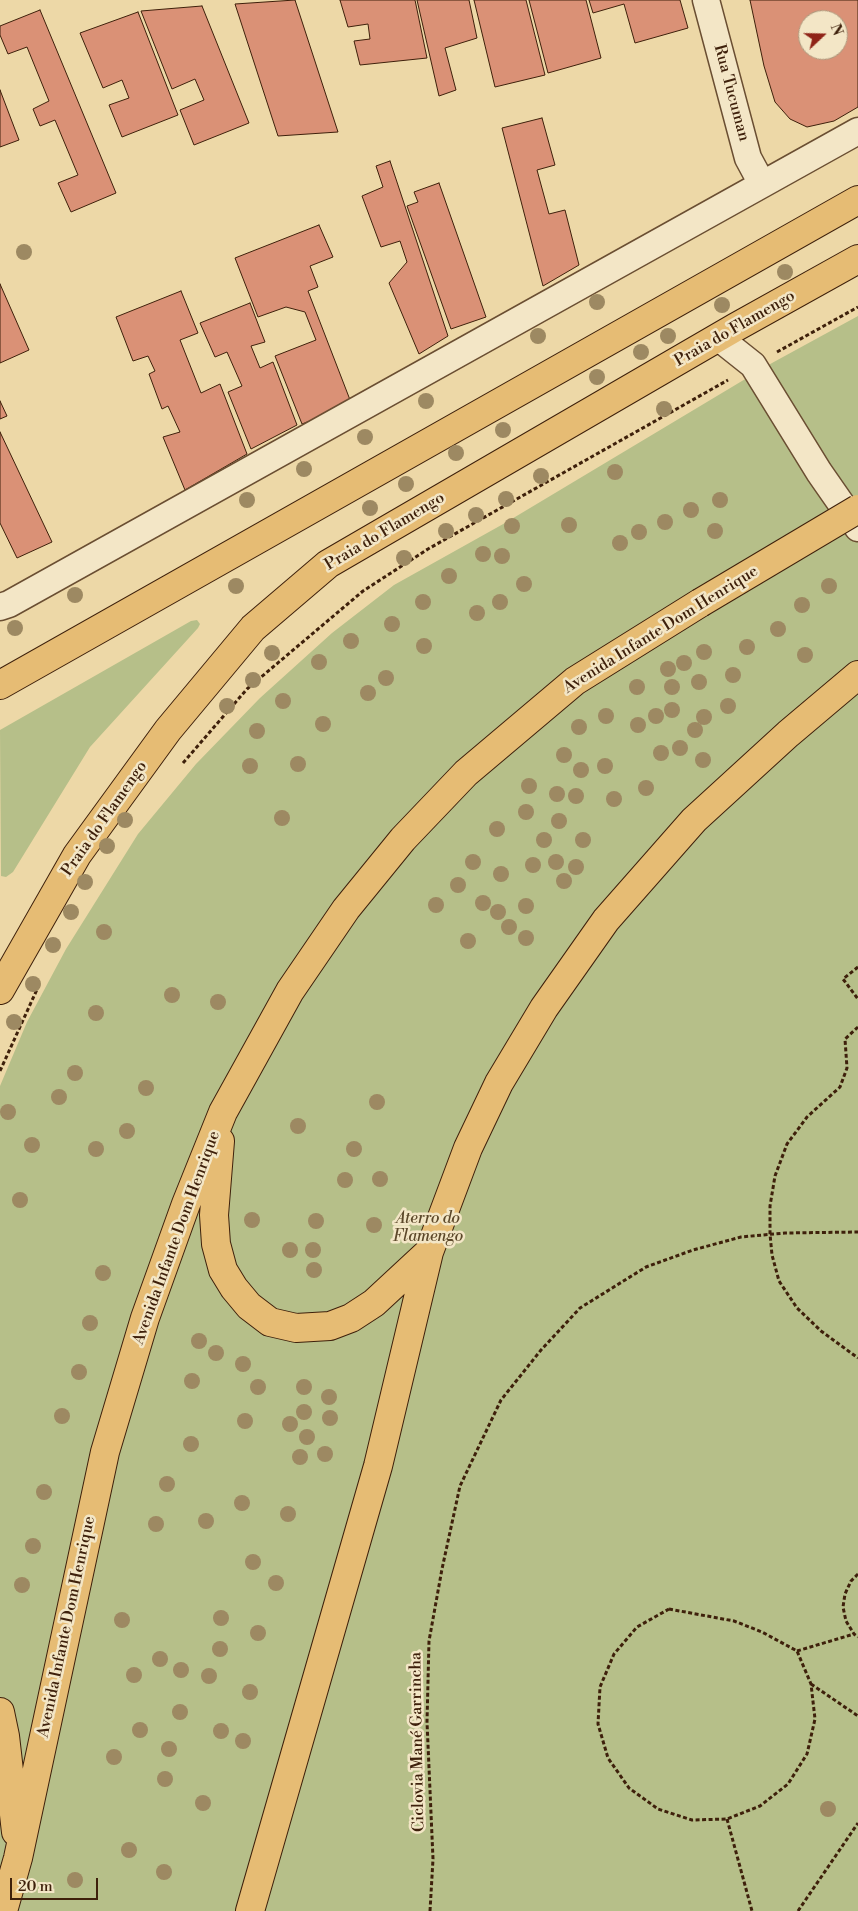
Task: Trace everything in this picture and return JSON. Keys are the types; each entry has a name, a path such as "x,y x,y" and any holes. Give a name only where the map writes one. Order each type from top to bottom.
{"main road":[{"path":"0,685 858,200"},
{"name":"Praia do Flamengo","path":"0,990 77,855 168,730 253,628 328,564 858,259"},
{"name":"Avenida Infante Dom Henrique","path":"3,1911 18,1858 104,1452 145,1318 186,1204 223,1112 290,991 346,909 403,838 466,773 575,681 700,603 858,509"},
{"path":"250,1911 378,1466 429,1252 472,1140 499,1083 544,1008 606,920 694,820 788,734 858,675"},
{"path":"223,1112 214,1215 216,1244 223,1270 234,1288 249,1306 270,1322 296,1328 330,1326 351,1318 374,1303 429,1252"},
{"path":"0,1712 5,1736 18,1858"}],"street":[{"name":"Rua Tucuman","path":"706,0 748,158 762,184"},
{"path":"3,598 858,131"},
{"path":"719,338 754,365 819,472 858,528"}],"path":[{"path":"177,769 247,689 363,591 428,549 858,307"},
{"path":"858,967 843,979 858,999"},
{"path":"0,1071 29,1003 43,977"},
{"path":"858,1027 845,1039 847,1068 840,1087 807,1117 786,1144 775,1176 770,1206 772,1255 779,1281 797,1308 821,1331 858,1358"},
{"name":"Ciclovia Mané Garrincha","path":"430,1911 433,1859 427,1722 429,1641 460,1486 501,1400 541,1350 580,1308 646,1267 741,1237 770,1234 858,1232"},
{"path":"858,1574 851,1581 845,1594 843,1607 846,1621 858,1637"},
{"path":"669,1609 734,1621 762,1632 797,1651 811,1684 815,1719 807,1754 788,1784 760,1806 727,1819 692,1820 658,1809 629,1788 608,1758 598,1724 600,1687 614,1654 637,1627 669,1609"},
{"path":"797,1651 854,1634"},
{"path":"811,1684 858,1716"},
{"path":"727,1819 752,1911"},
{"path":"798,1911 858,1823"}],"green space":[{"name":"Aterro do Flamengo","path":"858,316 858,1911 0,1911 0,1086 27,1022 66,949 138,834 196,764 260,698 332,633 394,585 505,523 772,363"},
{"path":"197,620 200,624 198,628 90,747 13,872 6,877 1,876 0,730 191,621"}],"building":[{"path":"295,0 338,132 278,136 235,4"},
{"path":"340,0 415,0 427,58 360,65 354,41 370,39 368,24 348,27"},
{"path":"417,0 469,0 477,38 445,48 456,90 439,96"},
{"path":"474,0 526,0 545,75 495,87"},
{"path":"529,0 586,0 601,58 548,73"},
{"path":"589,0 680,0 688,28 635,43 624,4 593,13"},
{"path":"750,0 858,0 858,107 834,121 807,127 790,119 775,102 764,66"},
{"path":"202,6 249,123 194,145 180,110 204,100 195,79 172,89 141,11"},
{"path":"40,10 116,193 71,212 58,183 78,175 55,120 40,126 33,109 49,101 27,47 8,54 0,35 0,26"},
{"path":"138,12 178,115 122,137 109,105 129,98 122,80 103,88 80,33"},
{"path":"0,90 19,140 0,147"},
{"path":"542,118 555,165 537,170 549,214 565,210 579,265 543,286 502,128"},
{"path":"390,161 448,336 419,354 389,283 407,262 400,241 381,247 362,196 383,187 376,166"},
{"path":"439,183 486,317 451,329 407,206 418,202 414,192"},
{"path":"319,225 333,257 310,266 318,287 308,291 352,405 302,424 275,356 316,340 305,312 286,307 258,317 235,258"},
{"path":"0,284 29,350 0,363"},
{"path":"181,291 198,333 180,340 201,393 220,384 247,454 185,490 163,437 180,432 168,406 162,409 149,374 155,371 148,356 133,361 116,317"},
{"path":"250,303 265,342 251,346 260,368 273,362 297,425 251,449 228,392 242,386 227,352 215,357 200,323"},
{"path":"0,401 7,416 0,419"},
{"path":"0,432 52,542 17,558 0,523"}]}
